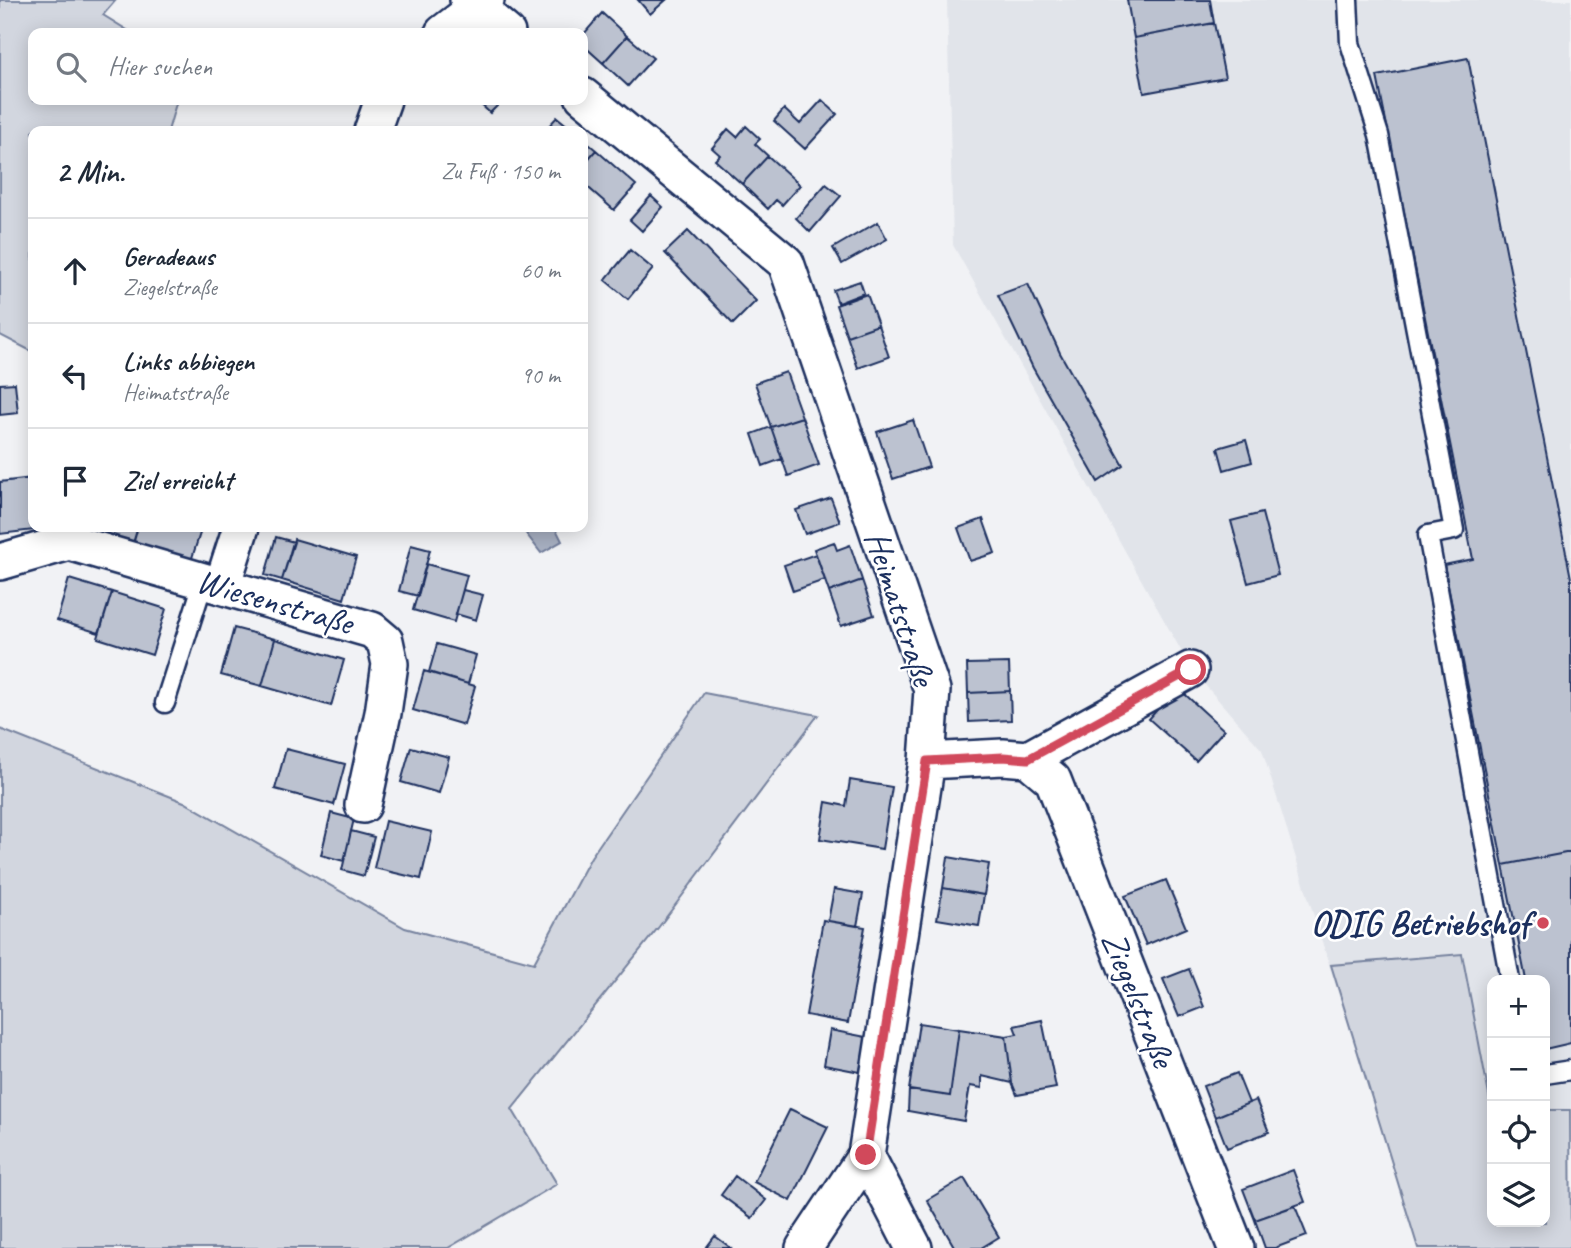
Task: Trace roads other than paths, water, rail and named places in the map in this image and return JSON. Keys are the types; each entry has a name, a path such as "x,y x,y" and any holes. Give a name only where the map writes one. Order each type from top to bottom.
{"street":[{"path":"449,28 477,3 502,28"},
{"name":"Heimatstraße","path":"588,100 786,263 932,690 927,761 866,1155 804,1248"},
{"path":"374,126 381,105"},
{"path":"213,583 239,532"},
{"name":"Wiesenstraße","path":"0,562 69,542 372,630 384,641 390,664 383,713 363,805"},
{"path":"927,761 1003,757 1028,759 1191,670"},
{"name":"Ziegelstraße","path":"1028,759 1053,780 1236,1248"},
{"path":"866,1155 915,1248"}],"lane":[{"path":"1348,0 1350,43 1379,135 1454,530 1428,535 1509,975"},
{"path":"165,704 213,583"},
{"path":"1550,1073 1571,1070"}],"water":[{"path":"525,532 558,532 562,541 541,553"}],"place":[{"name":"ODIG Betriebshof","path":"1543,923"}]}
